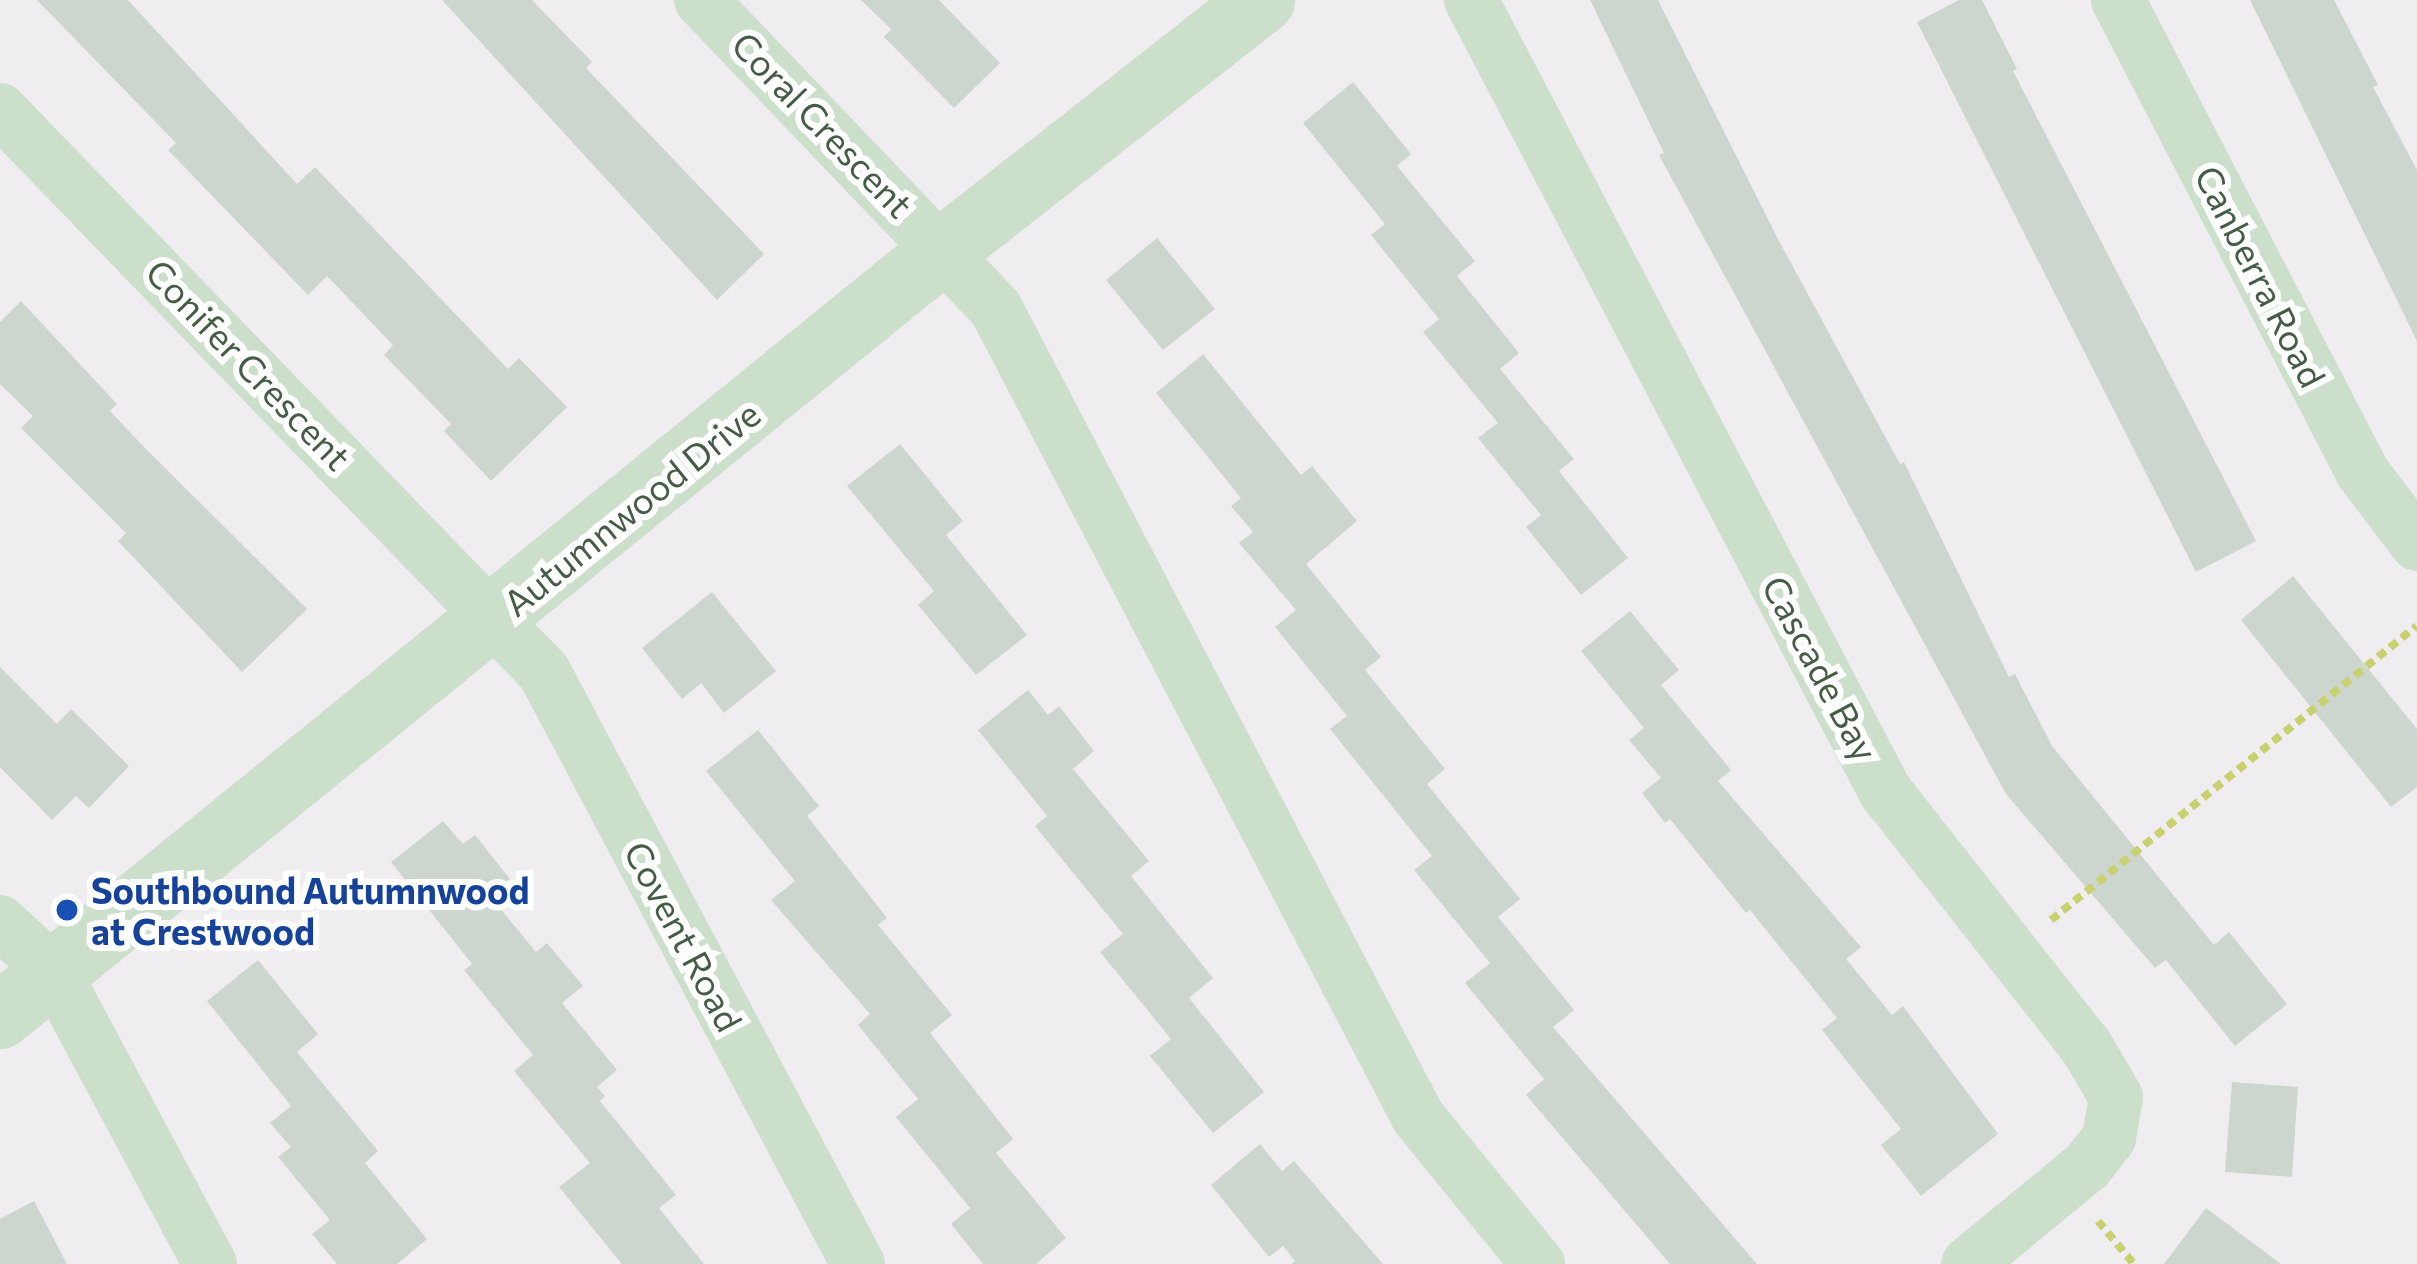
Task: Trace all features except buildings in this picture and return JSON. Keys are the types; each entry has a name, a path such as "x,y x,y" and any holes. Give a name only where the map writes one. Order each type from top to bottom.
{"street":[{"name":"Coral Crescent","path":"701,0 945,249"},
{"name":"Autumnwood Drive","path":"0,1016 497,618 945,249 1262,0"},
{"name":"Cascade Bay","path":"1471,0 1885,791 2086,1046 2116,1097 2109,1138 2087,1166 1968,1264"},
{"name":"Canberra Road","path":"2118,0 2363,473 2417,544"},
{"name":"Conifer Crescent","path":"0,110 497,618"},
{"path":"945,249 996,309 1418,1117 1538,1264"},
{"name":"Covent Road","path":"497,618 544,672 858,1264"},
{"path":"0,922 54,972 210,1264"}],"path":[{"path":"2012,951 2417,626"}],"place":[{"name":"Southbound Autumnwood at Crestwood","path":"67,910"}]}
